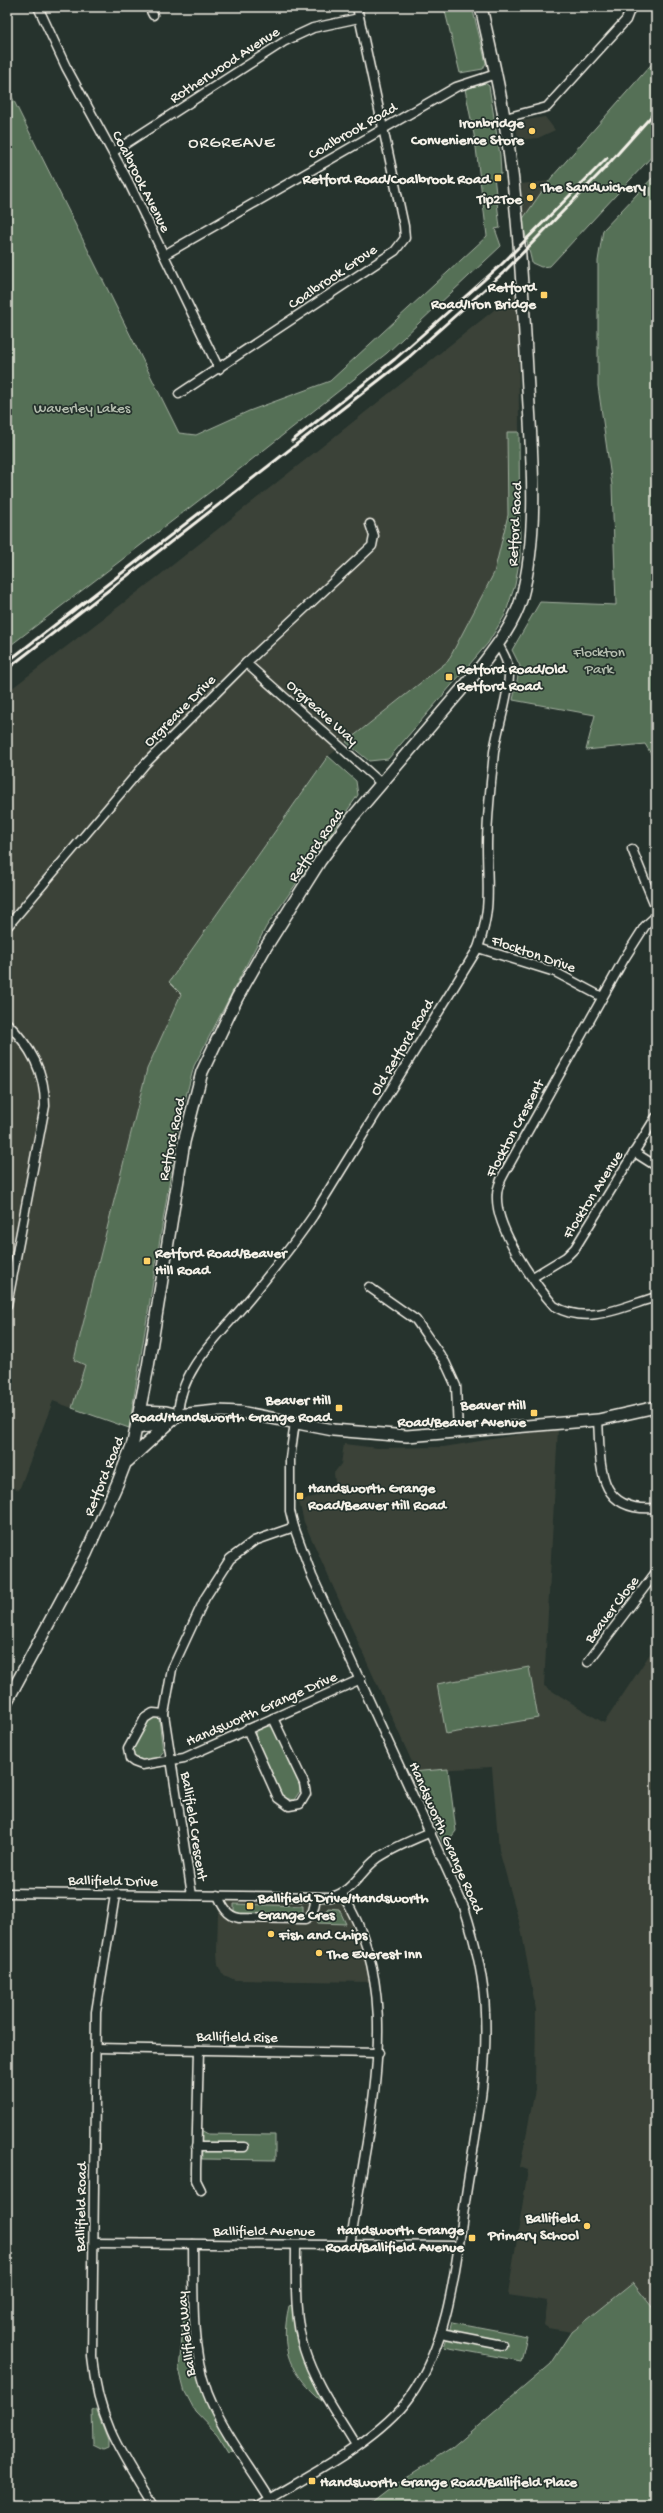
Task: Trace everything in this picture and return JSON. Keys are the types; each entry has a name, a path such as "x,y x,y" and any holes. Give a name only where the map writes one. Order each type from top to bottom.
{"main road":[{"name":"Retford Road","path":"7,1701 86,1554 126,1463 138,1428 184,1142 202,1072 237,998 264,950 320,861 381,783 479,669 498,644 521,600 530,546 532,513 530,430 522,290 505,118 481,7"},
{"path":"138,1428 174,1419 217,1411 240,1412 384,1436 458,1432 598,1420 656,1407"},
{"path":"140,1411 166,1412 174,1419"},
{"path":"126,1463 174,1419"}],"street":[{"name":"Coalbrook Avenue","path":"38,7 66,67 113,152 219,369"},
{"name":"Coalbrook Grove","path":"178,394 219,369 395,251 401,244 406,232 357,7"},
{"path":"505,118 547,107 626,20 631,7"},
{"name":"Rotherwood Avenue","path":"113,152 264,52 313,28 359,18"},
{"name":"Coalbrook Road","path":"164,255 456,87 496,74"},
{"name":"Orgreave Drive","path":"7,927 142,768 246,663 372,546 374,536 370,524"},
{"name":"Old Retford Road","path":"174,1419 179,1399 191,1372 292,1247 313,1216 478,948 486,926 489,901 487,846 491,785 499,720 509,673 508,664 498,644"},
{"name":"Orgreave Way","path":"246,663 381,783"},
{"path":"632,849 656,908"},
{"name":"Flockton Crescent","path":"656,916 645,926 602,997 505,1172 497,1194 500,1219 533,1277 554,1306 565,1313 579,1316 604,1313 656,1297"},
{"name":"Flockton Drive","path":"478,948 555,972 602,997"},
{"path":"7,1023 17,1033 37,1063 42,1077 45,1106 7,1305"},
{"name":"Flockton Avenue","path":"533,1277 566,1257 576,1248 656,1117"},
{"name":"Flockton Avenue","path":"634,1152 656,1166"},
{"path":"369,1287 416,1320 445,1362 456,1386 458,1432"},
{"path":"598,1420 602,1473 607,1491 615,1500 624,1505 656,1508"},
{"name":"Handsworth Grange Road","path":"258,2506 380,2430 409,2398 431,2361 441,2333 458,2246 483,2085 485,2010 483,1983 473,1933 456,1885 312,1576 294,1527 289,1485 295,1422"},
{"name":"Ballifield Crescent","path":"192,1895 164,1714 167,1687 177,1655 222,1569 235,1554 254,1542 294,1527"},
{"name":"Beaver Close","path":"588,1662 656,1572"},
{"name":"Handsworth Grange Drive","path":"171,1761 184,1758 361,1679"},
{"name":"Ballifield Crescent","path":"164,1714 153,1713 145,1718 128,1748 128,1753 134,1762 142,1765 171,1761"},
{"path":"247,1729 278,1798 289,1806 300,1804 306,1794 304,1783 274,1718"},
{"path":"350,2245 377,2079 379,2007 376,1982 361,1934 351,1909 342,1894 349,1890 366,1868 378,1858 396,1847 431,1832"},
{"name":"Ballifield Drive","path":"7,1893 316,1897 342,1894"},
{"name":"Ballifield Road","path":"115,1894 99,1984 96,2048 92,2357 98,2398 116,2444 153,2506"},
{"path":"218,1895 222,1905 232,1917 254,1918 305,1919 310,1916 314,1910 316,1897"},
{"name":"Ballifield Rise","path":"96,2048 378,2053"},
{"path":"199,2050 196,2180 201,2190"},
{"path":"196,2147 244,2147"},
{"name":"Ballifield Avenue","path":"94,2243 458,2246"},
{"name":"Ballifield Way","path":"193,2244 196,2330 205,2386 220,2419 270,2499"},
{"path":"296,2245 298,2310 304,2348 317,2380 356,2446"},
{"path":"441,2333 502,2345"}],"shaded area":[{"path":"545,117 555,130 538,138 519,140 514,122"},
{"path":"549,181 524,217 521,184"},
{"path":"518,291 519,432 507,432 508,515 494,573 448,661 325,759 169,982 181,994 147,1069 74,1360 85,1365 72,1408 53,1401 19,1490 9,1486 7,1489 7,692 160,575"},
{"path":"558,1428 544,1686 604,1723 656,1645 656,2312 633,2283 572,2332 548,2328 544,2325 548,2301 508,2295 528,2170 520,2167 535,2090 536,2010 521,1928 499,1850 492,1767 416,1771 304,1522 299,1501 336,1490 334,1473 341,1464 344,1444 377,1448 444,1447"},
{"path":"342,1894 351,1909 376,1982 235,1980 222,1974 218,1965 217,1951 218,1915 221,1905 218,1895"}],"green space":[{"path":"444,7 472,7 486,63 483,69 460,73"},
{"path":"656,59 656,152 550,266 541,267 532,263 522,220 552,177"},
{"name":"Waverley Lakes","path":"485,83 489,86 500,155 501,174 494,176 500,228 495,229 501,246 387,353 236,472 7,648 7,87 179,433 196,435 249,411 330,381 487,236 475,140 465,89"},
{"name":"Flockton Park","path":"656,174 656,762 645,744 586,750 595,715 513,700 520,666 512,650 540,602 616,605 612,485 598,386 598,261 603,230"},
{"path":"507,432 519,432 520,557 515,585 505,615 488,643 388,759 369,761 346,742 448,661 494,573 508,515"},
{"path":"328,756 356,781 358,795 266,927 194,1066 179,1123 129,1428 72,1408 85,1365 74,1360 147,1069 181,994 169,982"},
{"path":"529,1667 538,1718 446,1734 437,1684"},
{"path":"156,1717 159,1719 163,1752 157,1759 141,1762 133,1756 132,1750 150,1719"},
{"path":"266,1726 273,1727 299,1783 300,1791 294,1800 284,1798 280,1793 255,1737 256,1731"},
{"path":"448,1769 456,1831 444,1846 410,1772"},
{"path":"234,1904 303,1906 303,1915 234,1913"},
{"path":"328,1908 339,1909 346,1924 317,1923"},
{"path":"201,2130 208,2134 275,2135 275,2160 202,2159"},
{"path":"633,2283 656,2312 656,2506 369,2506 408,2476 451,2449 551,2364 572,2332"},
{"path":"185,2305 190,2305 193,2347 200,2381 213,2415 233,2451 229,2453 217,2434 195,2411 185,2392 179,2369"},
{"path":"292,2305 299,2344 311,2377 323,2402 311,2392 302,2381 295,2370 286,2347 286,2321 289,2306"},
{"path":"452,2322 527,2336 521,2361 444,2347"},
{"path":"96,2409 108,2440 108,2447 103,2449 93,2444 92,2411"}],"railway":[{"path":"7,669 409,357 504,272 603,170 656,111"},
{"path":"292,441 395,359 502,264 607,158"},
{"path":"7,662 211,504"}],"place":[{"name":"Ironbridge Convenience Store","path":"532,131"},
{"name":"Retford Road/Coalbrook Road","path":"498,178"},
{"name":"The Sandwichery","path":"533,186"},
{"name":"Tip2Toe","path":"530,198"},
{"name":"Retford Road/Iron Bridge","path":"544,295"},
{"name":"Retford Road/Old Retford Road","path":"449,677"},
{"name":"Retford Road/Beaver Hill Road","path":"147,1261"},
{"name":"Beaver Hill Road/Handsworth Grange Road","path":"339,1408"},
{"name":"Beaver Hill Road/Beaver Avenue","path":"534,1413"},
{"name":"Handsworth Grange Road/Beaver Hill Road","path":"300,1496"},
{"name":"Ballifield Drive/Handsworth Grange Cres","path":"250,1906"},
{"name":"Fish and Chips","path":"271,1934"},
{"name":"The Everest Inn","path":"319,1953"},
{"name":"Ballifield Primary School","path":"587,2226"},
{"name":"Handsworth Grange Road/Ballifield Avenue","path":"472,2238"},
{"name":"Handsworth Grange Road/Ballifield Place","path":"312,2481"}],"district":[{"name":"ORGREAVE","path":"232,141"}]}
